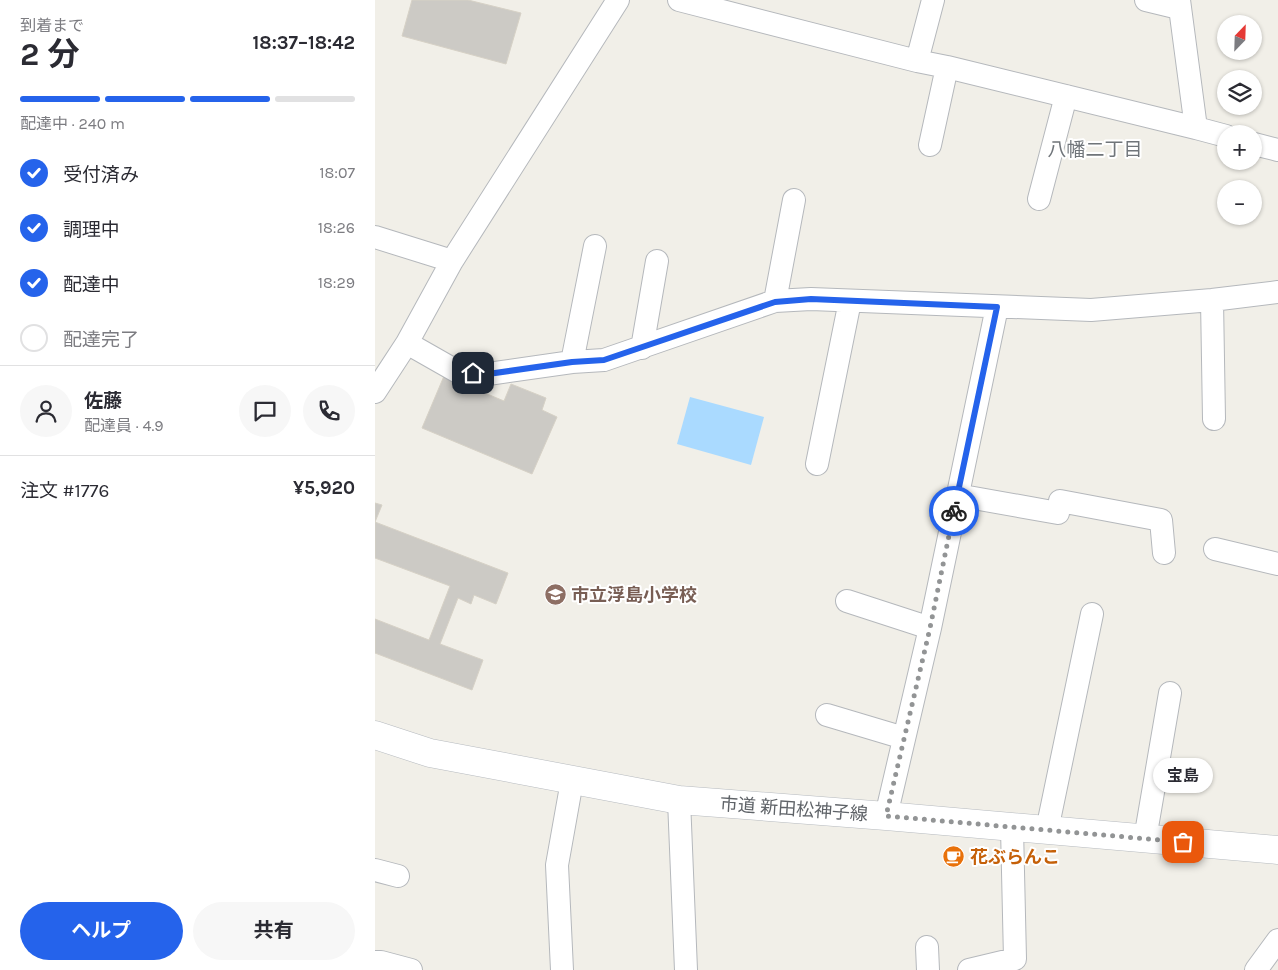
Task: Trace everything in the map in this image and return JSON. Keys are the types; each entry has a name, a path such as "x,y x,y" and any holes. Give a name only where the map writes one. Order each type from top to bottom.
{"street":[{"path":"377,385 407,343 451,262 616,0"},
{"path":"679,0 917,61 1217,134"},
{"path":"917,61 933,0"},
{"path":"1146,0 1179,4 1196,128"},
{"path":"930,145 947,67"},
{"path":"1039,199 1066,96"},
{"path":"1262,146 1278,150"},
{"path":"775,302 794,200"},
{"path":"375,237 451,262"},
{"path":"572,362 595,246"},
{"path":"642,348 657,261"},
{"path":"407,343 458,372 488,374 572,362 604,360 775,302 811,299 1091,310 1213,300 1278,292"},
{"path":"1213,300 1214,419"},
{"path":"817,464 850,301"},
{"path":"886,816 930,628 997,307"},
{"path":"957,495 1058,513 1060,501 1161,520 1164,553"},
{"path":"1215,549 1278,564"},
{"path":"847,601 930,628"},
{"path":"1047,830 1092,614"},
{"path":"1145,838 1171,694"},
{"path":"827,715 904,738"},
{"name":"市道 新田松神子線","path":"375,736 430,753 679,800 1278,850"},
{"path":"562,970 557,865 572,781"},
{"path":"679,800 687,970"},
{"path":"969,970 1015,959 1012,828"},
{"path":"375,870 398,876"},
{"path":"1256,970 1278,940"},
{"path":"927,947 928,970"},
{"path":"375,962 411,970"}],"water":[{"path":"690,397 764,417 751,465 677,444"}],"building":[{"path":"412,0 468,0 521,13 506,64 402,36"},
{"path":"444,376 504,401 511,384 546,398 542,410 557,417 532,474 422,428"},
{"path":"375,503 382,505 375,522"},
{"path":"375,522 508,573 496,604 474,595 471,604 458,598 440,644 483,660 472,690 375,653 375,619 429,640 450,586 375,558"}],"way so far":[{"path":"954,511 930,628 886,816 1183,842"}],"place":[{"name":"市立浮島小学校","path":"555,595"},
{"name":"宝島","path":"1183,842"},
{"name":"花ぶらんこ","path":"954,857"}],"district":[{"name":"八幡二丁目","path":"1095,149"}],"route":[{"path":"473,373 488,374 572,362 604,360 775,302 811,299 997,307 954,511"}]}
